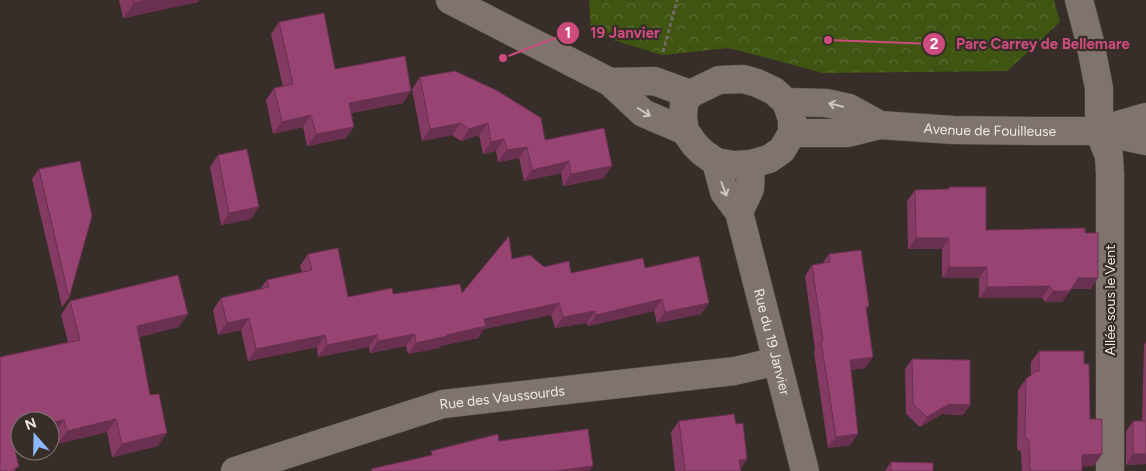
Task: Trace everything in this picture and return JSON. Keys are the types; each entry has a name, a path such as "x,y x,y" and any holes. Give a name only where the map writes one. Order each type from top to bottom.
{"street":[{"path":"450,0 610,82 643,112 685,130"},
{"path":"1079,0 1099,88 1099,131"},
{"path":"743,79 757,83 774,91 786,102 792,119 792,134 782,150 769,159 751,164 734,165 716,162 695,145 685,130 683,118 684,104 690,94 719,80 743,79"},
{"path":"610,82 654,81 690,94"},
{"name":"Avenue de Fouilleuse","path":"786,102 826,103 849,108 880,125"},
{"name":"Avenue de Fouilleuse","path":"1099,131 1146,117"},
{"name":"Avenue de Fouilleuse","path":"792,134 848,133 880,125 953,130 1099,131 1146,141"},
{"name":"Allée sous le Vent","path":"1099,131 1109,156 1110,175 1110,471"},
{"name":"Rue du 19 Janvier","path":"716,162 724,192 739,212 805,471"},
{"path":"739,212 750,189 751,164"},
{"name":"Rue des Vaussourds","path":"244,470 443,404 736,371 777,361"}],"path":[{"path":"662,55 677,0"}],"green space":[{"path":"589,0 1054,0 1060,22 1007,71 823,73 729,48 662,55 591,33"}],"building":[{"path":"133,0 146,0 134,3"},
{"path":"324,13 335,69 405,56 411,91 349,103 354,127 316,134 311,115 282,122 274,88 293,84 279,22"},
{"path":"455,71 498,91 541,118 545,140 604,128 612,166 571,174 569,161 532,170 527,147 507,150 504,139 491,142 488,123 469,129 461,123 430,129 420,77"},
{"path":"247,149 259,207 229,213 218,155"},
{"path":"80,161 92,216 69,298 39,169"},
{"path":"949,187 986,187 986,230 1085,228 1085,233 1098,233 1098,278 1078,278 1070,291 1053,291 1050,286 987,287 987,267 949,267 949,238 916,238 915,190 949,189"},
{"path":"509,236 512,259 530,255 544,267 569,261 571,273 643,258 645,268 699,256 709,303 665,312 662,299 596,315 595,311 563,317 559,303 484,319 486,326 416,343 415,334 378,341 377,335 327,345 325,335 256,349 249,318 227,323 221,298 269,287 267,280 312,270 308,254 338,248 348,297 392,288 393,294 460,284 462,293"},
{"path":"861,250 869,306 866,307 873,357 850,360 858,434 836,437 821,341 823,341 812,265 830,262 829,254"},
{"path":"178,275 188,314 137,326 150,395 159,394 167,433 122,444 116,419 67,431 64,420 60,421 60,411 10,411 10,461 18,461 19,467 15,468 15,471 0,471 0,357 80,340 70,301"},
{"path":"1039,351 1084,351 1084,364 1089,364 1090,419 1102,419 1102,454 1082,455 1082,471 1030,471 1029,440 1025,437 1026,379 1036,371 1039,371"},
{"path":"912,359 970,360 970,405 949,404 927,417 913,404"},
{"path":"734,414 736,424 743,423 747,459 739,460 741,471 685,471 679,421"},
{"path":"1133,421 1146,421 1146,454 1133,454"},
{"path":"588,429 593,466 555,471 372,471 371,469 432,455 431,451 498,434 499,441"},
{"path":"891,462 933,463 933,471 891,471"}],"place":[{"name":"Parc Carrey de Bellemare","path":"828,40"},
{"name":"19 Janvier","path":"503,58"}]}
